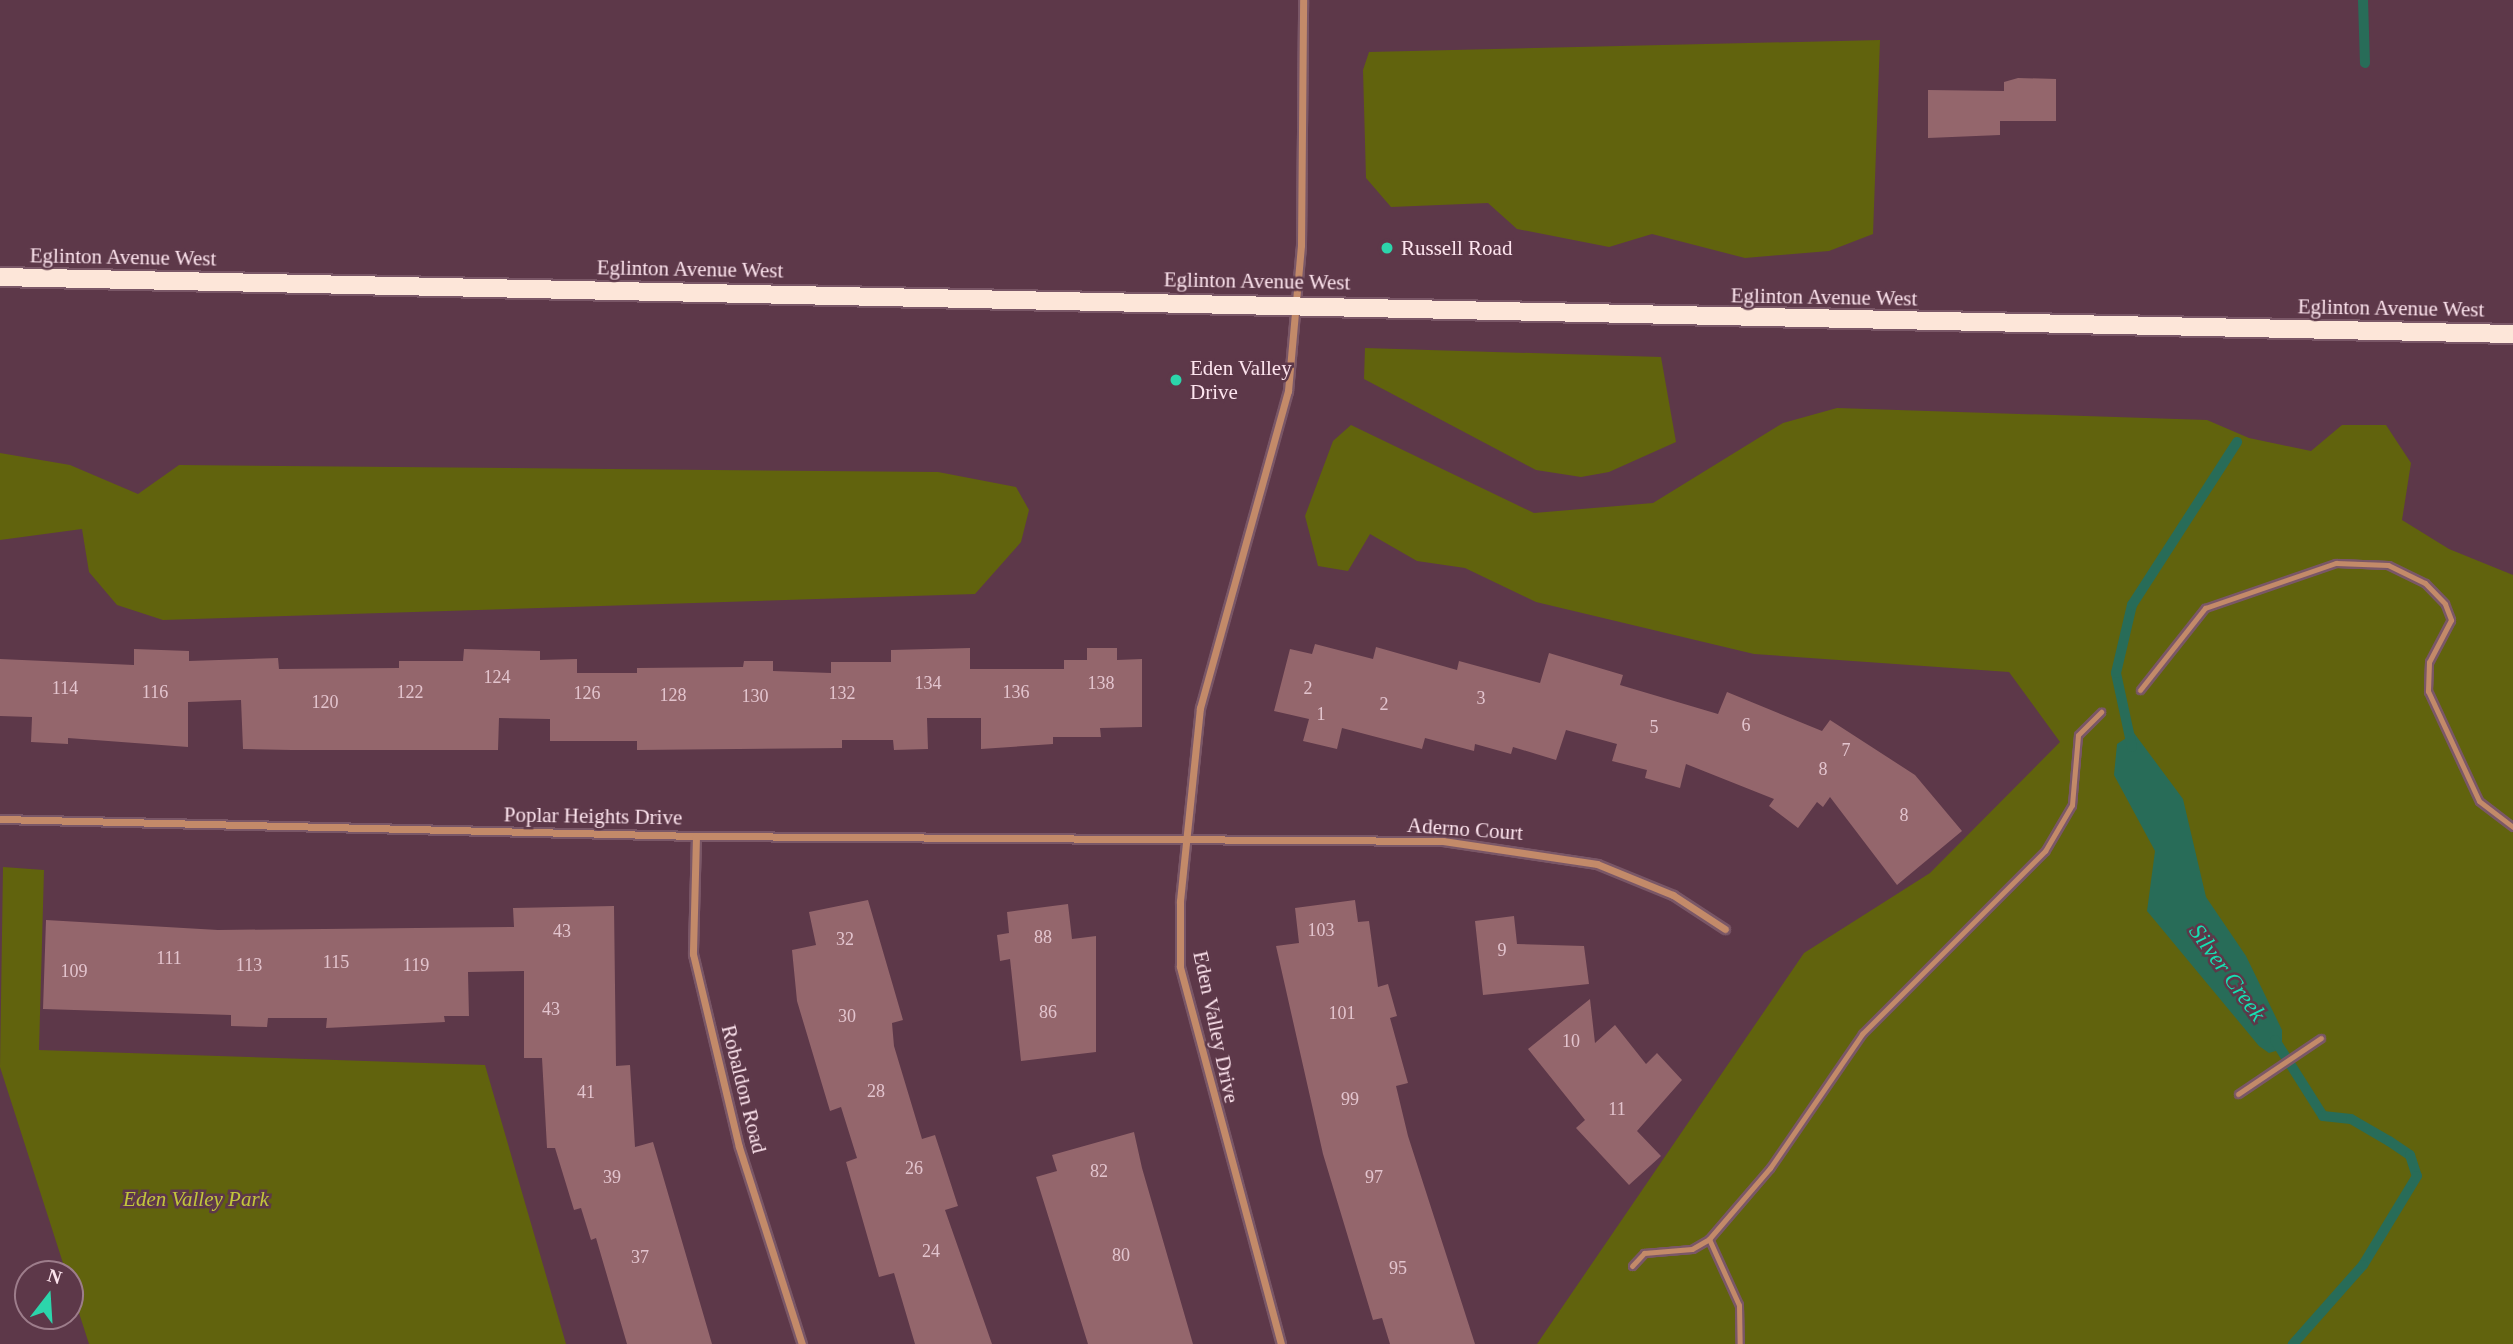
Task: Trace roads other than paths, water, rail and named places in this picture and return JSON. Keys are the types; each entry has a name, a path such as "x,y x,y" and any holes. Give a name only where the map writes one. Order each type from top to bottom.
{"main road":[{"name":"Eglinton Avenue West","path":"0,277 1298,303 1605,318 2513,334"}],"street":[{"path":"1298,303 1303,0"},
{"name":"Eden Valley Drive","path":"1281,1344 1180,966 1184,838 1199,708 1288,391 1298,303"},
{"name":"Poplar Heights Drive","path":"0,818 696,836 1184,838"},
{"name":"Robaldon Road","path":"696,836 693,954 739,1147 802,1344"},
{"name":"Aderno Court","path":"1184,838 1443,841 1546,853 1641,879 1701,909 1725,929"}],"lane":[{"path":"2140,690 2205,608 2336,563 2388,565 2425,583 2445,604 2451,620 2429,662 2428,691 2479,801 2513,827"},
{"path":"1632,1266 1644,1253 1692,1249 1709,1240 1770,1168 1862,1034 2055,838 2072,805 2078,735 2101,712"},
{"path":"2238,1094 2321,1038"},
{"path":"1709,1240 1739,1305 1740,1344"}],"water":[{"path":"2134,733 2183,799 2206,897 2246,956 2282,1030 2282,1049 2269,1053 2259,1046 2147,911 2155,851 2114,775 2117,744"}],"waterway":[{"name":"Silver Creek","path":"2363,0 2365,63"},
{"name":"Silver Creek","path":"2132,747 2116,673 2132,605 2237,442"},
{"name":"Silver Creek","path":"2275,1040 2323,1116 2351,1119 2389,1141 2410,1155 2417,1176 2363,1265 2293,1344"}],"place":[{"name":"Russell Road","path":"1387,248"},
{"name":"Eden Valley Drive","path":"1176,380"}],"park label":[{"name":"Eden Valley Park","path":"196,1199"}]}
